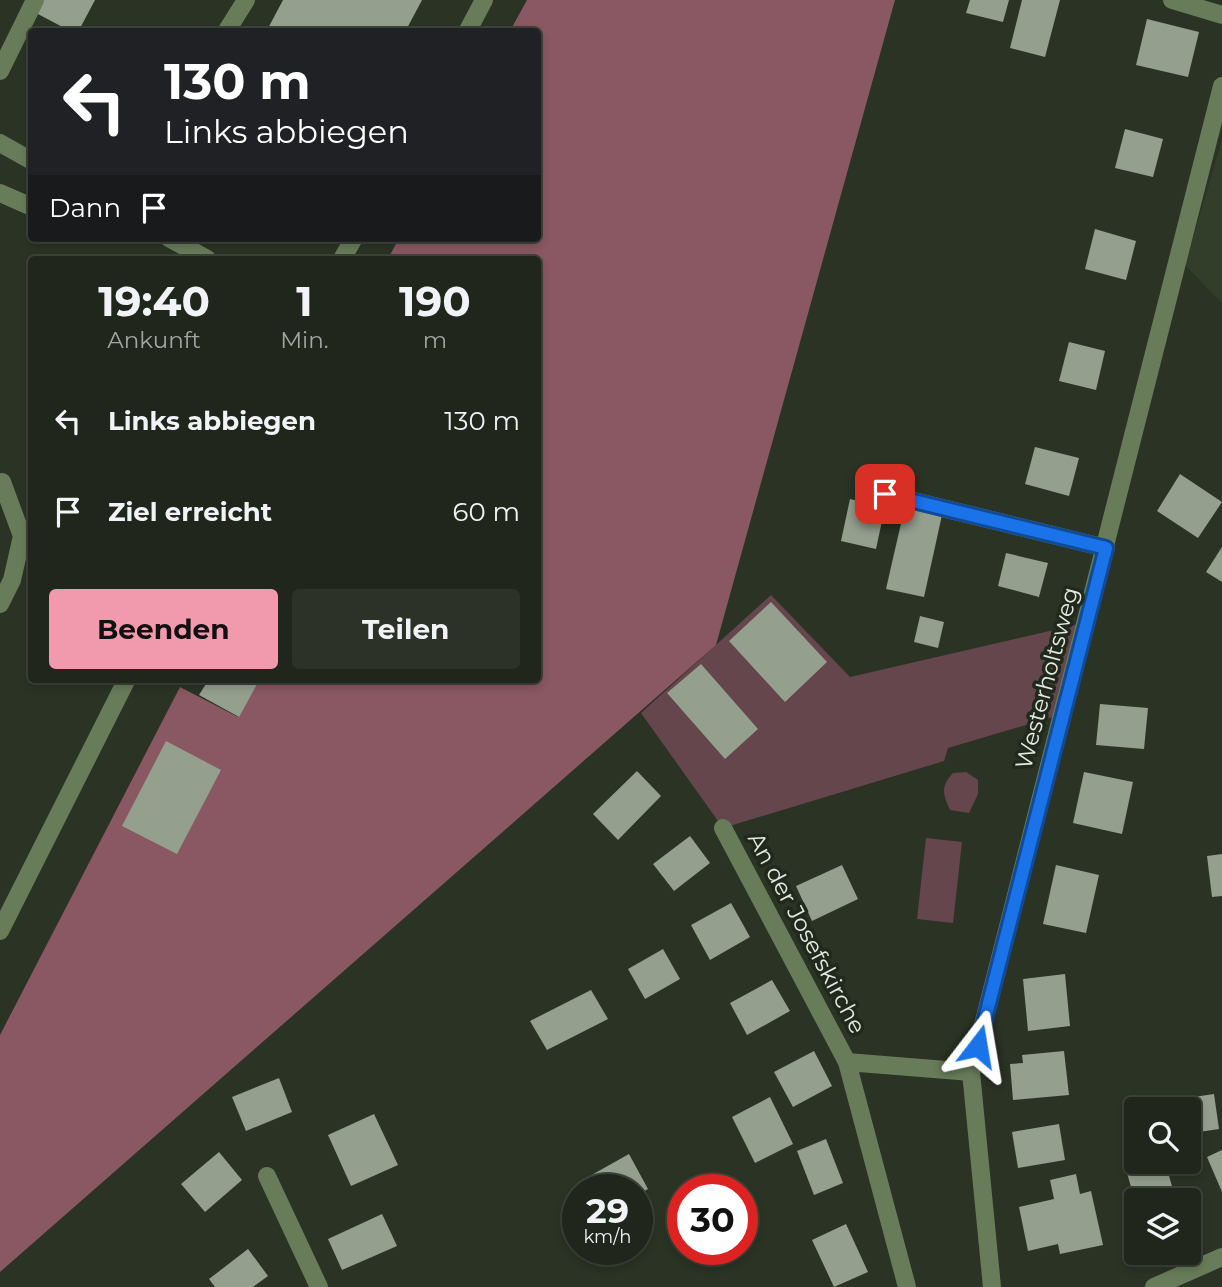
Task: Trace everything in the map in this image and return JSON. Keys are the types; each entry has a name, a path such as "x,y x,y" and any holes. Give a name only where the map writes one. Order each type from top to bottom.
{"street":[{"path":"0,71 35,0"},
{"path":"228,28 246,0"},
{"path":"469,28 484,0"},
{"path":"1172,0 1222,15"},
{"name":"Westerholtsweg","path":"992,1287 971,1072 1222,86"},
{"path":"0,143 28,159"},
{"path":"0,193 28,205"},
{"path":"178,242 202,256"},
{"path":"0,604 12,580 22,536 2,482"},
{"path":"885,494 1106,548"},
{"path":"0,931 125,683"},
{"name":"An der Josefskirche","path":"723,828 847,1062 906,1287"},
{"name":"An der Josefskirche","path":"847,1062 971,1072"},
{"path":"267,1176 319,1287"},
{"path":"1154,1287 1222,1257"}],"shaded area":[{"path":"527,0 895,0 716,645 0,1272 0,1035 180,687 238,717 258,683 541,683 541,256 390,256 397,242 541,242 541,28 512,28"},
{"path":"1222,140 1222,303 1185,265"},
{"path":"771,595 850,677 1088,622 1063,714 948,748 944,761 723,828 641,713"},
{"path":"966,772 978,780 978,794 969,813 950,810 944,795 946,782 953,773"},
{"path":"926,838 962,842 953,923 917,919"}],"building":[{"path":"43,0 95,0 80,28 64,28 36,13"},
{"path":"283,0 422,0 407,28 268,28"},
{"path":"970,0 1009,0 1003,22 966,13"},
{"path":"1022,0 1060,0 1045,57 1010,48"},
{"path":"1147,19 1199,32 1188,77 1136,65"},
{"path":"1125,129 1163,139 1153,177 1115,168"},
{"path":"1095,229 1136,241 1126,280 1085,269"},
{"path":"1069,342 1105,351 1096,390 1059,381"},
{"path":"1035,447 1079,458 1069,496 1025,484"},
{"path":"1180,474 1222,502 1198,538 1157,511"},
{"path":"850,499 885,507 876,549 841,541"},
{"path":"905,506 942,515 924,597 886,589"},
{"path":"1222,547 1222,582 1206,572"},
{"path":"1006,553 1048,563 1039,597 998,586"},
{"path":"771,602 827,662 785,702 729,641"},
{"path":"920,616 944,622 938,648 914,642"},
{"path":"701,664 758,729 725,759 667,693"},
{"path":"206,683 258,683 239,717 199,695"},
{"path":"1100,704 1148,708 1144,749 1096,745"},
{"path":"166,741 221,770 177,854 122,826"},
{"path":"637,771 661,796 618,840 593,814"},
{"path":"1084,772 1133,782 1122,834 1073,823"},
{"path":"690,836 710,863 674,891 653,864"},
{"path":"1222,854 1222,896 1212,897 1207,856"},
{"path":"842,865 858,899 812,921 796,886"},
{"path":"1056,865 1099,875 1086,933 1043,924"},
{"path":"731,903 750,937 710,960 691,925"},
{"path":"663,949 680,979 645,999 628,969"},
{"path":"1065,974 1070,1026 1028,1031 1023,979"},
{"path":"772,980 790,1011 747,1035 730,1003"},
{"path":"591,990 608,1019 547,1050 530,1021"},
{"path":"814,1051 832,1086 793,1107 774,1072"},
{"path":"1064,1051 1069,1095 1013,1100 1010,1064 1023,1063 1022,1055"},
{"path":"279,1078 292,1112 246,1131 232,1097"},
{"path":"1214,1094 1219,1129 1201,1132 1201,1097 1194,1097"},
{"path":"770,1097 793,1144 755,1163 732,1117"},
{"path":"374,1114 398,1165 351,1186 328,1135"},
{"path":"1059,1124 1065,1160 1018,1168 1012,1132"},
{"path":"826,1139 843,1183 814,1195 797,1151"},
{"path":"1222,1150 1222,1192 1207,1157"},
{"path":"219,1152 242,1180 205,1212 181,1184"},
{"path":"629,1154 640,1174 593,1174"},
{"path":"1076,1174 1080,1194 1091,1191 1103,1245 1060,1254 1058,1244 1028,1251 1019,1207 1054,1199 1050,1180"},
{"path":"1127,1174 1168,1174 1173,1188 1131,1188"},
{"path":"382,1214 397,1246 342,1270 328,1239"},
{"path":"846,1224 868,1272 834,1287 812,1240"},
{"path":"248,1249 268,1276 253,1287 215,1287 209,1279"}],"route":[{"path":"885,494 1106,548 978,1046"}]}
